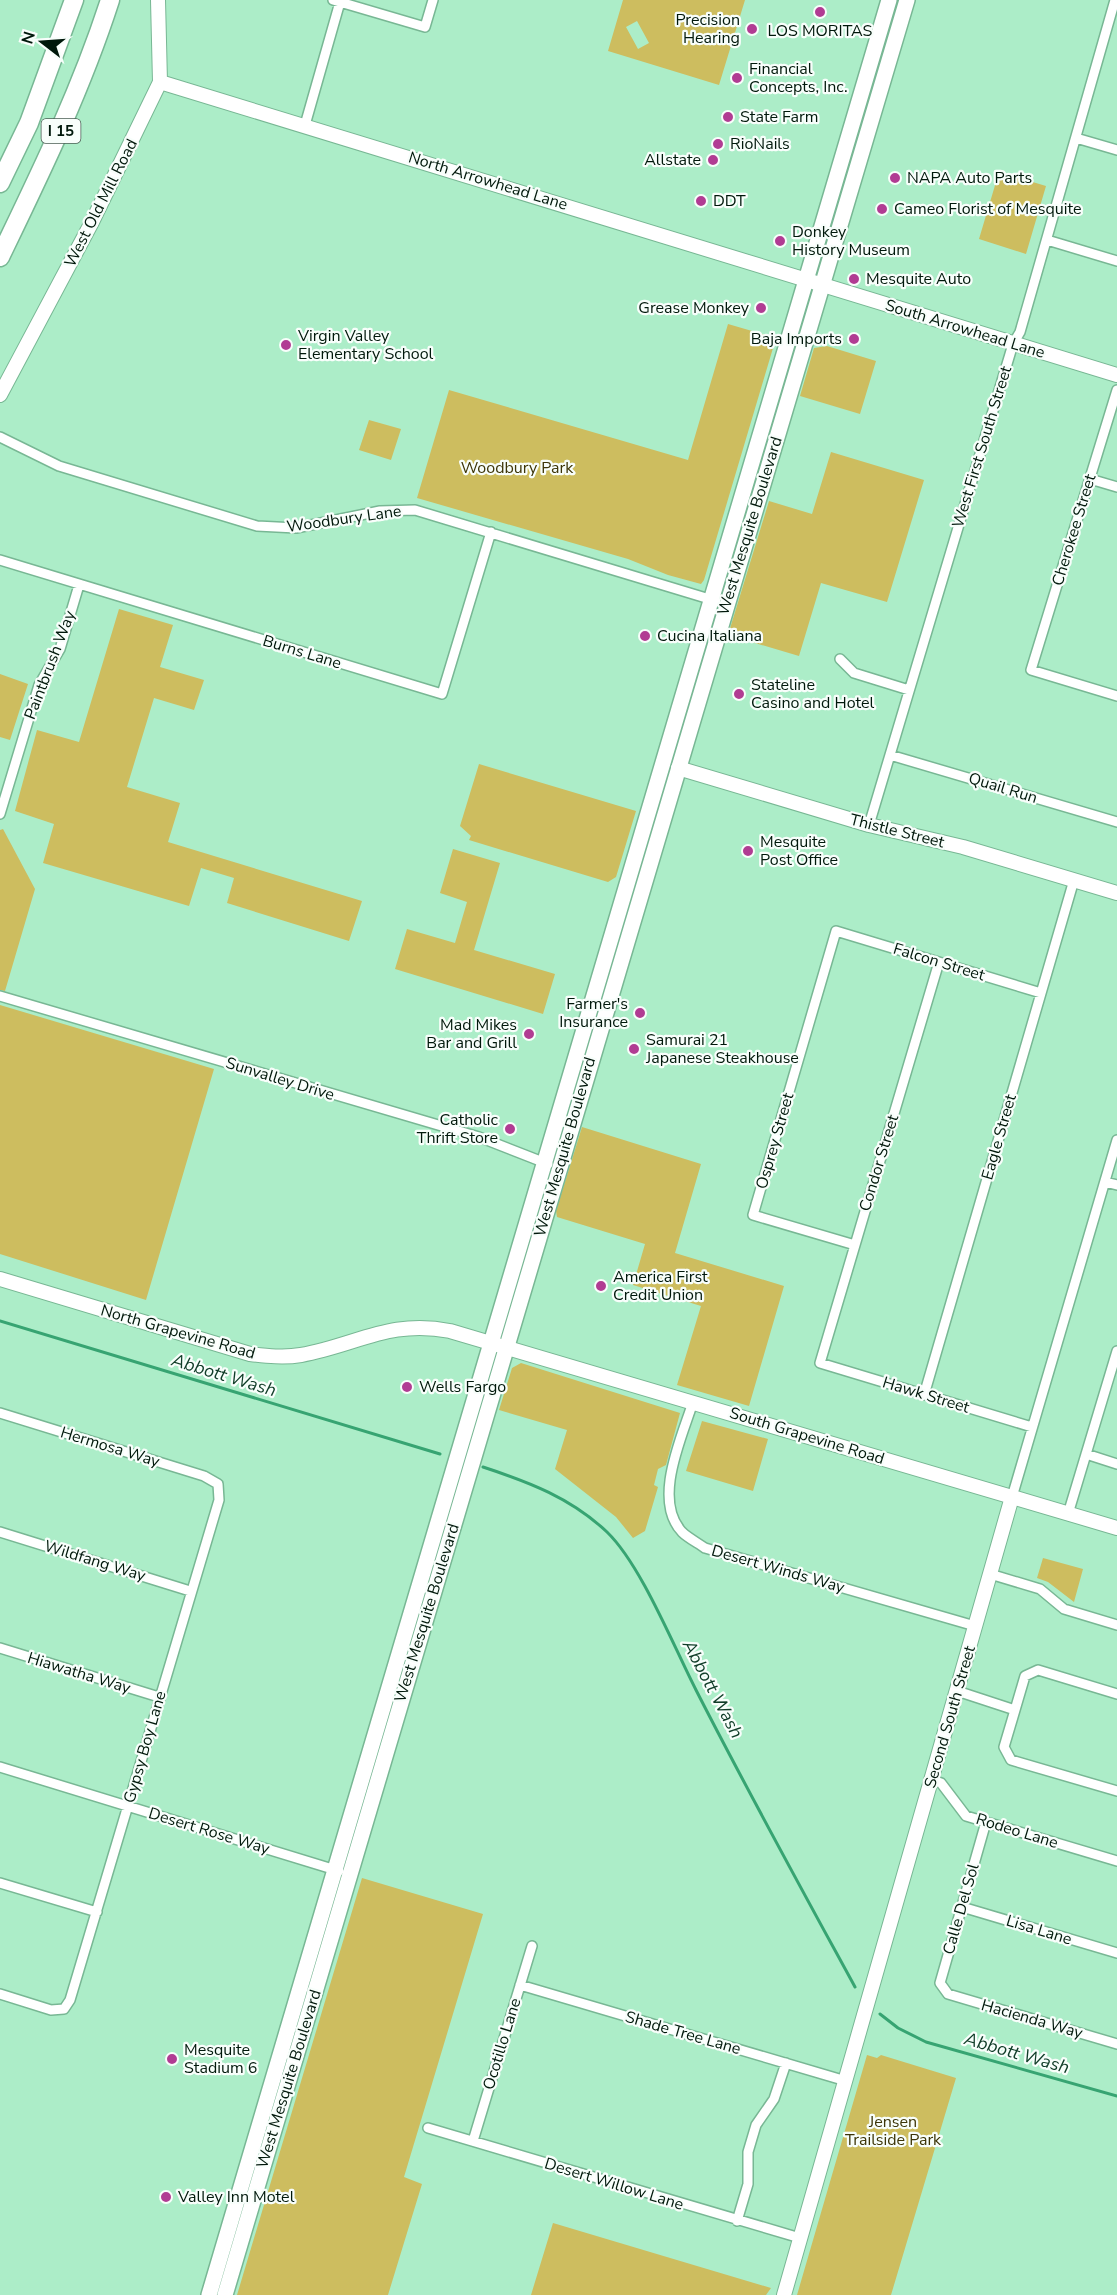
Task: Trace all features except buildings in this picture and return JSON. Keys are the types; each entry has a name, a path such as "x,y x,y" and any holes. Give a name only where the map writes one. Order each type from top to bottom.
{"highway":[{"name":"I 15","path":"0,183 29,123 74,0"},
{"name":"I 15","path":"0,257 60,134 94,50 110,0"}],"main road":[{"name":"West Mesquite Boulevard","path":"225,2295 350,1874 419,1614 498,1344 544,1162 577,1077 678,768 726,604 889,0"},
{"name":"West Mesquite Boulevard","path":"498,1344 559,1167 577,1077 662,763 710,599 907,0"},
{"path":"662,763 678,768"},
{"name":"West Mesquite Boulevard","path":"209,2295 335,1869 419,1614"}],"street":[{"name":"West Old Mill Road","path":"0,395 92,222 160,82 158,0"},
{"path":"305,125 336,1 425,27 433,0"},
{"name":"West First South Street","path":"869,825 1013,344 1020,332 1115,0"},
{"name":"North Arrowhead Lane","path":"160,82 814,284"},
{"path":"1076,138 1117,150"},
{"path":"1047,240 1117,261"},
{"name":"South Arrowhead Lane","path":"814,284 1117,375"},
{"name":"Cherokee Street","path":"1117,390 1031,670 1117,696"},
{"name":"Woodbury Lane","path":"0,437 59,466 257,526 296,528 380,511 415,510 726,604"},
{"path":"1090,479 1117,487"},
{"name":"Burns Lane","path":"0,560 442,694 491,532"},
{"name":"Paintbrush Way","path":"0,814 39,685 60,649 79,585"},
{"path":"840,659 854,674 909,690"},
{"name":"Quail Run","path":"890,755 1117,822"},
{"name":"Thistle Street","path":"678,768 869,825 963,847 1117,893"},
{"name":"Eagle Street","path":"924,1395 1074,880"},
{"name":"Falcon Street","path":"836,931 1041,993"},
{"name":"Osprey Street","path":"836,931 753,1215 855,1245"},
{"name":"Condor Street","path":"820,1363 939,962"},
{"name":"Sunvalley Drive","path":"0,996 479,1137 559,1167"},
{"name":"Second South Street","path":"784,2295 1012,1497 1117,1140"},
{"path":"1105,1182 1117,1185"},
{"name":"North Grapevine Road","path":"0,1279 250,1354 276,1357 300,1355 406,1327 440,1329 498,1344"},
{"name":"South Grapevine Road","path":"498,1344 1117,1528"},
{"path":"1068,1514 1114,1369 1117,1351"},
{"name":"Hawk Street","path":"820,1363 1032,1428"},
{"name":"Desert Winds Way","path":"693,1402 668,1484 670,1509 681,1531 705,1548 975,1626"},
{"name":"Hermosa Way","path":"0,1413 204,1476 218,1484"},
{"path":"1086,1454 1117,1464"},
{"name":"Gypsy Boy Lane","path":"0,1994 51,2010 64,2009 70,2000 190,1591 219,1500 218,1484"},
{"name":"Wildfang Way","path":"0,1532 190,1591"},
{"path":"990,1574 1040,1590 1064,1609 1117,1625"},
{"name":"Hiawatha Way","path":"0,1648 159,1697"},
{"path":"1117,1694 1038,1670 1025,1676 1004,1747 1011,1760 1117,1791"},
{"path":"957,1691 1015,1710"},
{"name":"Desert Rose Way","path":"0,1767 350,1874"},
{"name":"Rodeo Lane","path":"932,1780 941,1783 966,1816 1117,1861"},
{"name":"Calle Del Sol","path":"948,1994 940,1983 986,1822"},
{"path":"0,1883 97,1912"},
{"name":"Lisa Lane","path":"962,1907 1117,1953"},
{"name":"Ocotillo Lane","path":"473,2141 532,1946"},
{"name":"Shade Tree Lane","path":"520,1985 846,2081"},
{"name":"Hacienda Way","path":"948,1994 1117,2044"},
{"path":"737,2220 748,2184 748,2152 756,2125 774,2099 786,2063"},
{"name":"Desert Willow Lane","path":"428,2128 800,2238"}],"green space":[{"path":"623,0 745,0 719,85 608,51","holes":["637,21 649,43 638,49 626,27"]},
{"path":"999,172 1046,186 1026,254 979,239"},
{"name":"Woodbury Park","path":"728,324 776,338 701,584 668,575 628,559 417,498 449,390 688,460"},
{"path":"827,346 876,361 860,414 800,396 814,348"},
{"path":"369,420 401,429 391,460 359,450"},
{"path":"831,452 924,480 887,602 821,583 799,656 728,635 769,501 812,514"},
{"path":"119,609 173,625 160,667 204,680 194,710 154,698 127,787 180,803 168,842 362,901 349,941 227,903 234,878 201,868 189,906 43,863 54,824 15,811 37,730 79,742"},
{"path":"0,674 28,684 10,740 0,737"},
{"path":"479,764 636,811 616,877 608,882 469,840 471,836 460,826"},
{"path":"3,829 35,889 5,991 0,990 0,830"},
{"path":"453,849 500,863 474,950 555,974 543,1014 395,969 407,929 455,943 467,902 440,893"},
{"path":"0,1005 214,1069 146,1300 0,1254"},
{"path":"582,1127 701,1164 675,1253 784,1286 749,1406 677,1385 701,1306 633,1285 645,1244 557,1217 556,1211"},
{"path":"521,1363 680,1413 666,1465 658,1469 654,1485 658,1487 645,1531 633,1538 616,1517 555,1469 567,1430 499,1410 512,1368"},
{"path":"702,1421 768,1439 753,1491 686,1471"},
{"path":"1043,1558 1083,1569 1074,1602 1048,1582 1037,1578"},
{"path":"362,1878 483,1914 404,2177 422,2184 388,2295 237,2295"},
{"name":"Jensen Trailside Park","path":"867,2055 877,2058 881,2055 956,2078 891,2295 797,2295"},
{"path":"553,2223 771,2288 766,2295 531,2295"}],"waterway":[{"name":"Abbott Wash","path":"0,1321 440,1454"},
{"name":"Abbott Wash","path":"483,1467 533,1485 564,1500 593,1520 620,1546 644,1585 735,1765 855,1987"},
{"name":"Abbott Wash","path":"880,2014 898,2028 926,2042 1117,2096"}],"place":[{"name":"LOS MORITAS","path":"820,12"},
{"name":"Precision Hearing","path":"752,29"},
{"name":"Financial Concepts, Inc.","path":"737,78"},
{"name":"State Farm","path":"728,117"},
{"name":"RioNails","path":"718,144"},
{"name":"Allstate","path":"713,160"},
{"name":"NAPA Auto Parts","path":"895,178"},
{"name":"DDT","path":"701,201"},
{"name":"Cameo Florist of Mesquite","path":"882,209"},
{"name":"Donkey History Museum","path":"780,241"},
{"name":"Mesquite Auto","path":"854,279"},
{"name":"Grease Monkey","path":"761,308"},
{"name":"Baja Imports","path":"854,339"},
{"name":"Virgin Valley Elementary School","path":"286,345"},
{"name":"Cucina Italiana","path":"645,636"},
{"name":"Stateline Casino and Hotel","path":"739,694"},
{"name":"Mesquite Post Office","path":"748,851"},
{"name":"Farmer's Insurance","path":"640,1013"},
{"name":"Mad Mikes Bar and Grill","path":"529,1034"},
{"name":"Samurai 21 Japanese Steakhouse","path":"634,1049"},
{"name":"Catholic Thrift Store","path":"510,1129"},
{"name":"America First Credit Union","path":"601,1286"},
{"name":"Wells Fargo","path":"407,1387"},
{"name":"Mesquite Stadium 6","path":"172,2059"},
{"name":"Valley Inn Motel","path":"166,2197"}]}
